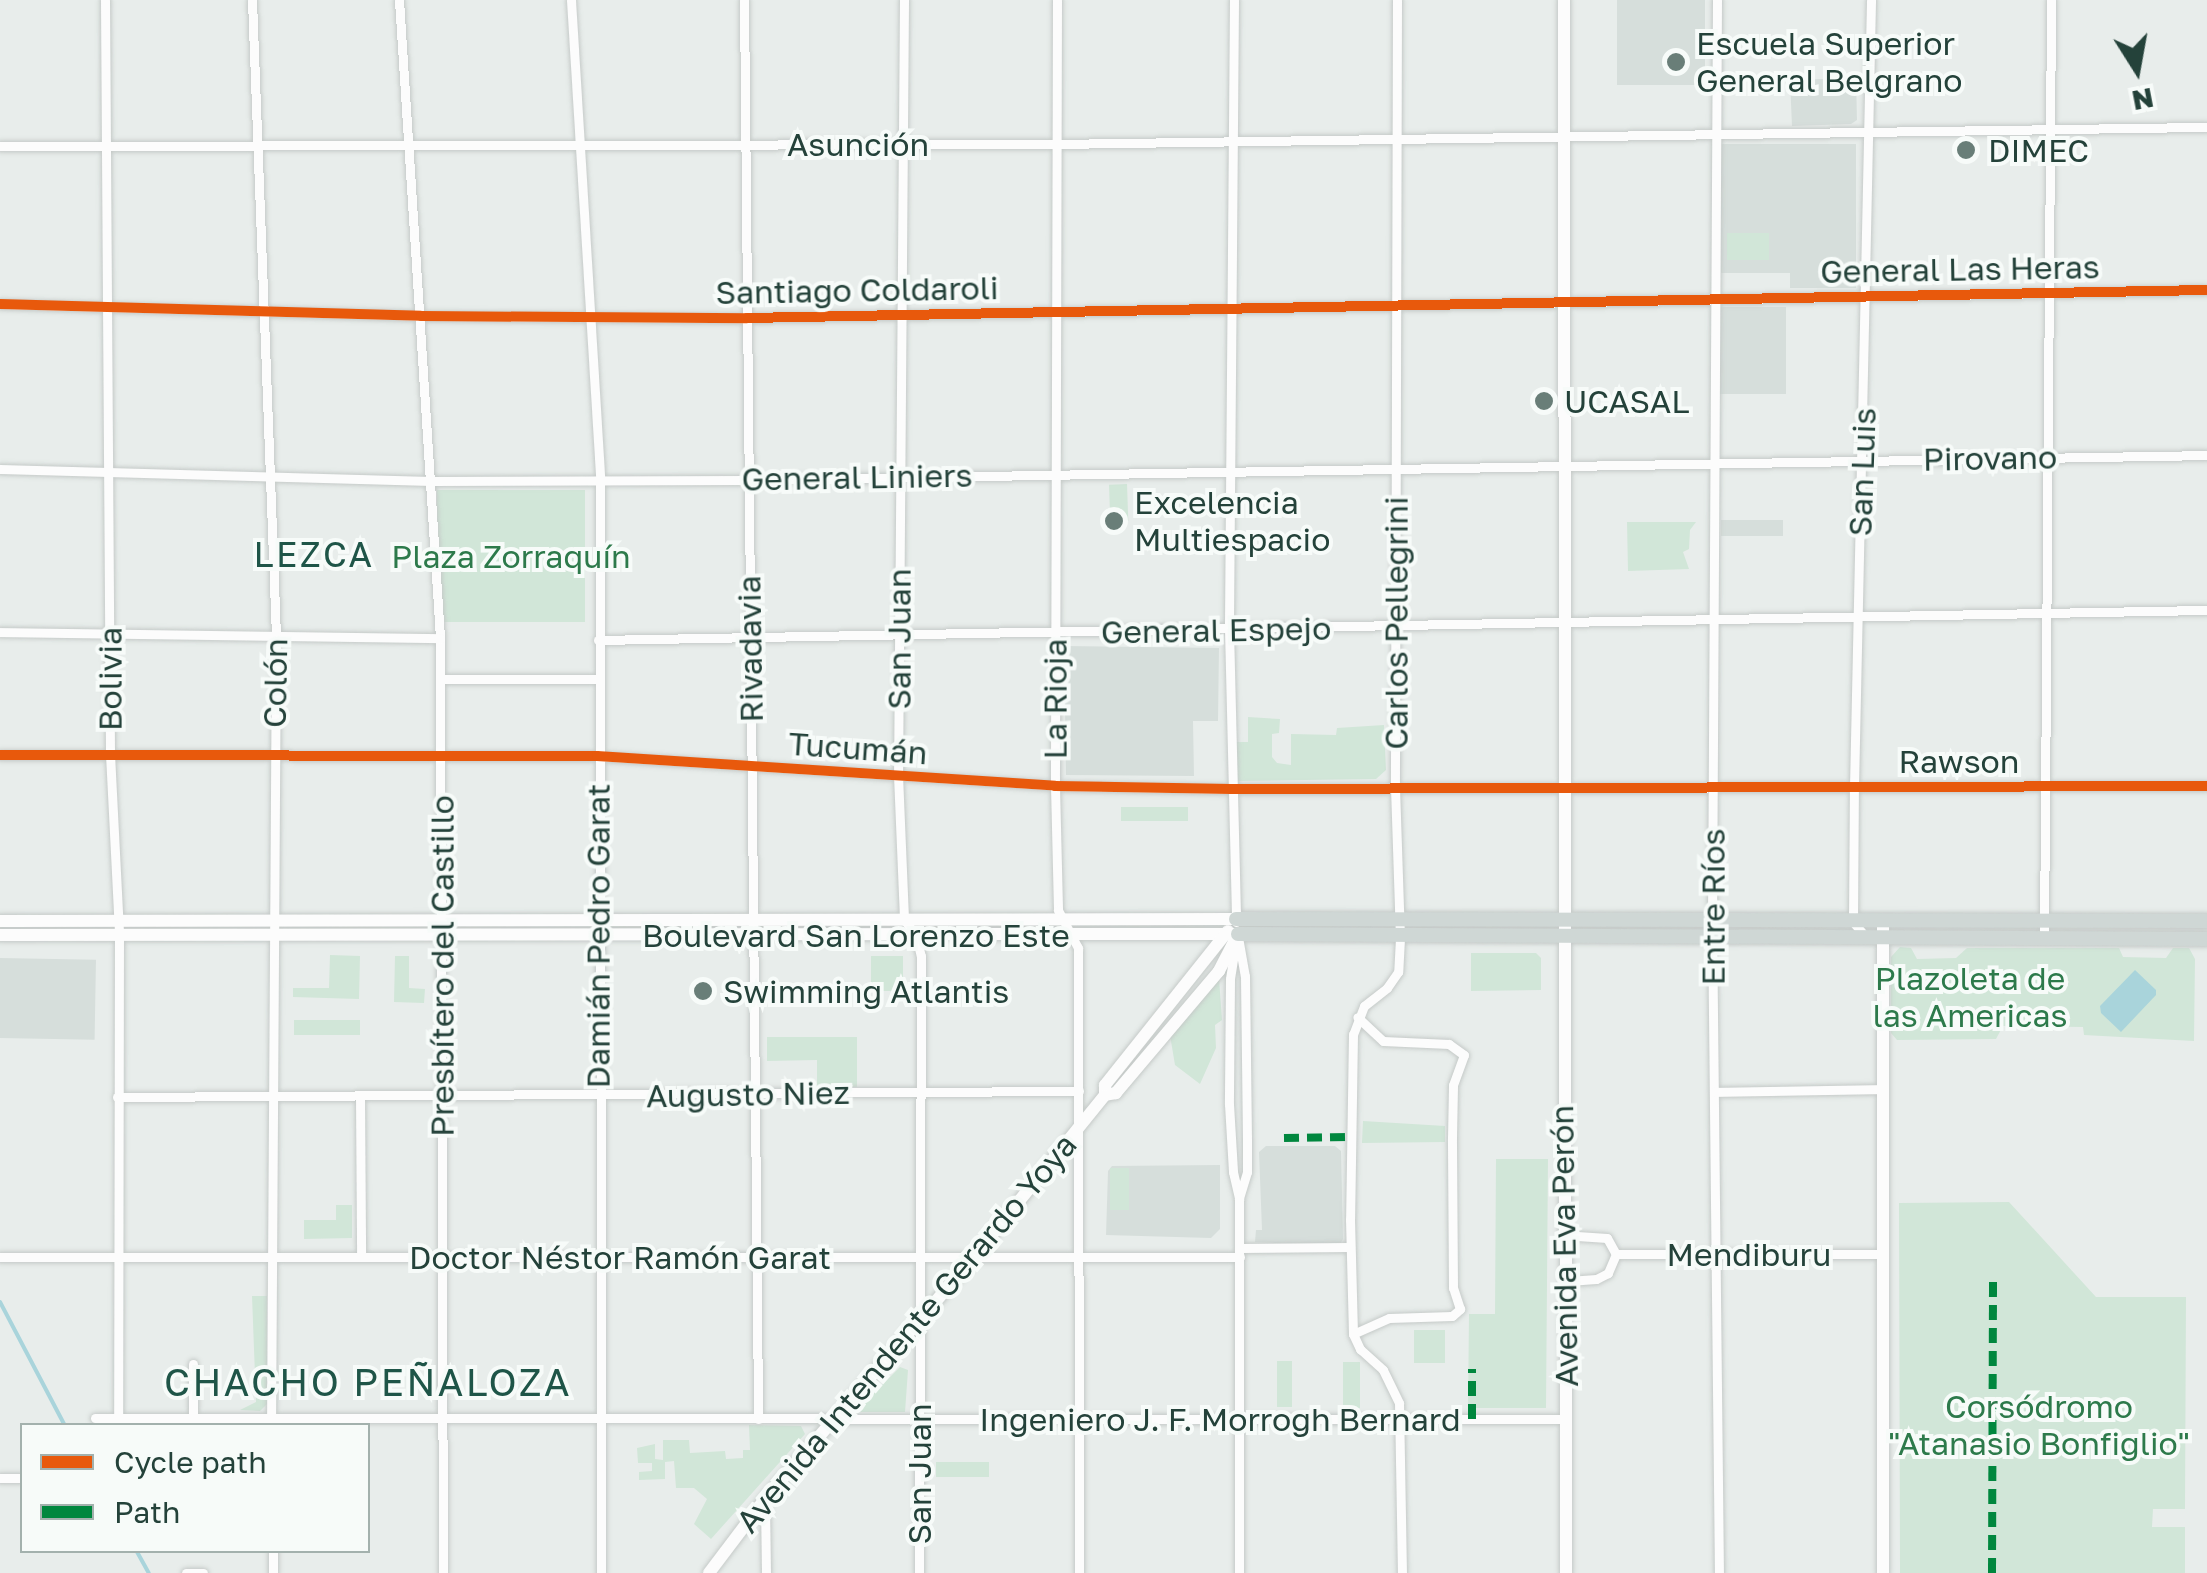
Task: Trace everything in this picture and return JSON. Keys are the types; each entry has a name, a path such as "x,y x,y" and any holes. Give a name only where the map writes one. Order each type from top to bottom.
{"main road":[{"name":"Avenida Eva Perón","path":"1564,0 1562,1235 1566,1573"},
{"name":"Boulevard San Lorenzo Este","path":"0,920 441,937 599,936 904,920 1562,937 2207,939"},
{"name":"Boulevard San Lorenzo Este","path":"1398,930 1564,920 2207,921"},
{"name":"Boulevard San Lorenzo Este","path":"277,929 440,921 598,921 916,934 1233,929"},
{"path":"1883,922 1875,939 1882,1089 1883,1573"},
{"name":"Boulevard San Lorenzo Este","path":"0,935 118,926"},
{"name":"Avenida Intendente Gerardo Yoya","path":"709,1573 764,1499 974,1257 1106,1095 1116,1093 1219,971 1233,929"}],"street":[{"name":"Bolivia","path":"105,0 110,754 118,926 118,1418"},
{"name":"Colón","path":"252,0 276,636 271,1422"},
{"name":"Presbítero del Castillo","path":"399,0 440,638 443,1573"},
{"name":"Damián Pedro Garat","path":"571,0 600,480 602,1573"},
{"name":"Rivadavia","path":"744,0 758,1418"},
{"name":"San Juan","path":"904,0 898,775 904,920"},
{"name":"La Rioja","path":"1057,0 1053,474 1056,786 1062,922"},
{"path":"1234,0 1230,307 1234,471 1230,629 1233,929 1229,1104 1233,1172 1239,1198 1239,1573"},
{"name":"Carlos Pellegrini","path":"1357,1016 1398,972 1397,0"},
{"name":"Entre Ríos","path":"1716,0 1712,936 1719,1573"},
{"name":"San Luis","path":"1853,922 1871,0"},
{"path":"2044,939 2051,0"},
{"name":"Asunción","path":"0,146 1055,144 2207,127"},
{"name":"General Las Heras","path":"1715,299 2207,290"},
{"name":"Santiago Coldaroli","path":"0,304 421,316 747,318 1715,299"},
{"name":"Pirovano","path":"1714,463 2207,454"},
{"name":"General Liniers","path":"0,469 432,481 749,480 1714,463"},
{"name":"General Espejo","path":"598,640 2207,610"},
{"path":"0,632 440,638"},
{"path":"441,679 598,680"},
{"name":"Tucumán","path":"0,755 598,756 1056,786 1712,786"},
{"name":"Rawson","path":"1712,786 2207,786"},
{"path":"904,920 916,934"},
{"path":"1062,922 1073,934 1078,948 1079,1573"},
{"path":"1853,922 1875,939"},
{"path":"1233,929 1245,976 1247,1172 1239,1198"},
{"name":"San Juan","path":"916,934 921,956 919,1573"},
{"path":"1357,1016 1350,1120 1353,1334 1360,1350 1382,1370 1399,1404 1402,1573"},
{"path":"1353,1334 1389,1318 1452,1316 1460,1309 1453,1288 1452,1138 1453,1085 1464,1055 1449,1044 1383,1040 1357,1016"},
{"path":"1716,1092 1882,1089"},
{"name":"Augusto Niez","path":"116,1097 1078,1091"},
{"path":"360,1096 361,1257"},
{"name":"Mendiburu","path":"1562,1235 1607,1238 1616,1254 1883,1254"},
{"name":"Doctor Néstor Ramón Garat","path":"0,1257 1077,1257 1350,1247"},
{"path":"1565,1280 1596,1279 1608,1273 1616,1254"},
{"path":"193,1364 193,1418"},
{"name":"Ingeniero J. F. Morrogh Bernard","path":"95,1418 271,1422 442,1418 1565,1420"},
{"path":"764,1499 766,1573"},
{"path":"186,1573 203,1573"}],"shaded area":[{"path":"1617,0 1705,0 1705,85 1617,85"},
{"path":"1856,78 1857,120 1851,124 1792,126 1790,80"},
{"path":"1721,144 1856,144 1856,288 1790,288 1790,273 1721,273"},
{"path":"1719,307 1786,307 1786,394 1719,394"},
{"path":"1721,520 1783,520 1783,536 1721,536"},
{"path":"1064,646 1219,648 1218,721 1193,721 1194,776 1066,775"},
{"path":"0,958 96,960 95,1040 0,1038"},
{"path":"1266,1146 1335,1146 1341,1151 1343,1239 1339,1246 1255,1242 1256,1230 1262,1230 1259,1152"},
{"path":"1220,1165 1220,1229 1211,1238 1106,1235 1108,1171 1112,1166"}],"green space":[{"path":"1727,233 1769,233 1769,260 1727,260"},
{"path":"1127,484 1128,521 1110,522 1109,485"},
{"name":"Plaza Zorraquín","path":"437,490 585,490 585,622 437,622"},
{"path":"1627,522 1696,522 1690,530 1689,549 1683,552 1689,569 1628,571"},
{"path":"1248,717 1280,719 1279,733 1272,734 1272,757 1277,763 1291,765 1291,734 1336,735 1337,728 1384,725 1386,770 1376,779 1237,781 1236,742 1248,742"},
{"path":"1121,807 1188,807 1188,821 1121,821"},
{"name":"Plazoleta de las Americas","path":"1900,947 1911,948 1917,959 1956,958 1967,948 2119,948 2123,957 2166,958 2173,948 2189,948 2195,959 2194,1041 2084,1035 2083,1027 2003,1026 1996,1039 1897,1040 1891,1033 1891,957"},
{"path":"1471,953 1536,953 1541,958 1541,990 1471,991"},
{"path":"330,955 360,956 359,999 293,997 293,988 329,988"},
{"path":"395,956 409,956 409,988 425,989 424,1003 394,1002"},
{"path":"871,956 903,956 903,991 871,991"},
{"path":"1219,978 1222,1020 1215,1025 1216,1048 1200,1084 1175,1065 1170,1035"},
{"path":"294,1020 360,1020 360,1035 294,1035"},
{"path":"767,1037 857,1037 857,1087 817,1087 817,1060 767,1061"},
{"path":"1363,1121 1445,1126 1445,1142 1362,1143"},
{"path":"1496,1159 1548,1159 1546,1408 1468,1408 1469,1314 1495,1314"},
{"path":"1110,1168 1129,1168 1129,1210 1110,1210"},
{"name":"Corsódromo \"Atanasio Bonfiglio\"","path":"2009,1202 2096,1297 2186,1297 2185,1509 2153,1509 2152,1527 2185,1527 2185,1573 1900,1573 1899,1203"},
{"path":"336,1205 352,1205 352,1238 304,1239 304,1220 336,1220"},
{"path":"252,1296 267,1296 267,1404 260,1411 240,1410 256,1402"},
{"path":"1414,1330 1445,1330 1445,1363 1414,1363"},
{"path":"1277,1361 1292,1361 1292,1407 1277,1407"},
{"path":"1343,1362 1360,1362 1360,1408 1343,1408"},
{"path":"900,1367 908,1370 905,1412 855,1412"},
{"path":"749,1425 801,1426 805,1434 711,1539 694,1524 707,1499 694,1488 676,1488 674,1461 665,1462 665,1479 639,1480 639,1472 652,1471 652,1463 638,1463 637,1448 655,1444 655,1459 663,1460 663,1440 689,1440 690,1453 725,1451 726,1459 743,1458 743,1450 750,1450"},
{"path":"936,1462 989,1462 989,1477 936,1477"}],"water":[{"path":"2135,970 2156,990 2156,995 2121,1032 2101,1013 2100,1006"}],"waterway":[{"path":"0,1302 63,1423"},
{"path":"138,1553 149,1573"}],"marked path":[{"path":"1284,1138 1349,1137"},
{"path":"1992,1573 1993,1277"},
{"path":"1472,1369 1472,1419"}],"cycle path":[{"path":"0,304 421,316 747,318 2207,290"},
{"path":"0,755 597,756 1055,786 1231,789 2207,786"}],"place":[{"name":"Escuela Superior General Belgrano","path":"1676,62"},
{"name":"DIMEC","path":"1966,150"},
{"name":"UCASAL","path":"1544,401"},
{"name":"Excelencia Multiespacio","path":"1114,521"},
{"name":"Swimming Atlantis","path":"703,991"}],"district":[{"name":"LEZCA","path":"314,554"},
{"name":"CHACHO PEÑALOZA","path":"368,1382"}]}
